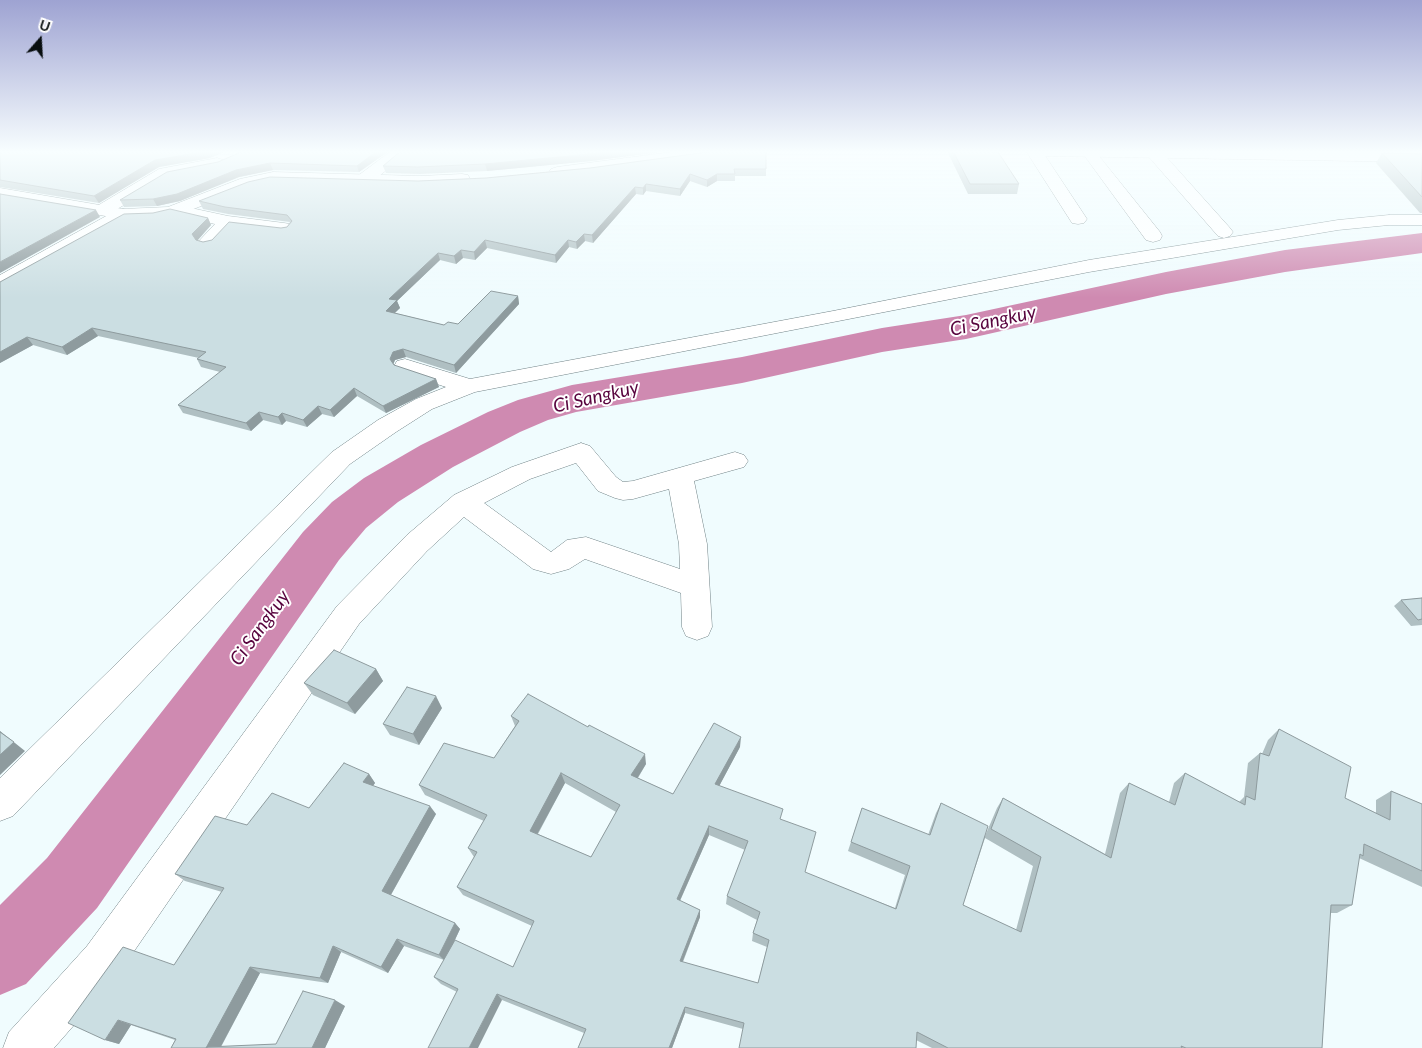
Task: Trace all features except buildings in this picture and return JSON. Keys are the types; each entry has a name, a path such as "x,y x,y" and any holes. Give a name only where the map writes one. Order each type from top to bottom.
{"street":[{"path":"41,200 124,214 177,210 203,200"},
{"path":"102,210 119,200"},
{"path":"1066,200 1078,219"},
{"path":"1125,200 1153,236"},
{"path":"1196,200 1224,232"},
{"path":"177,210 228,221 284,228"},
{"path":"0,283 124,214"},
{"path":"0,803 341,458 387,426 424,404 469,386 1089,266 1338,225 1389,220 1422,220"},
{"path":"207,242 228,221"},
{"path":"405,366 469,386"},
{"path":"25,1048 102,961 348,615 417,543 463,502 521,473 580,452 607,484 614,489 623,491 633,490 736,461"},
{"path":"680,476 691,529 697,627"},
{"path":"463,502 543,561 551,563 559,561 577,548 586,548 696,588"}],"waterway":[{"name":"Ci Sangkuy","path":"0,958 72,883 321,546 349,515 381,490 437,456 504,422 533,410 572,399 742,370 882,340 966,327 1166,283 1285,261 1422,243"}]}
